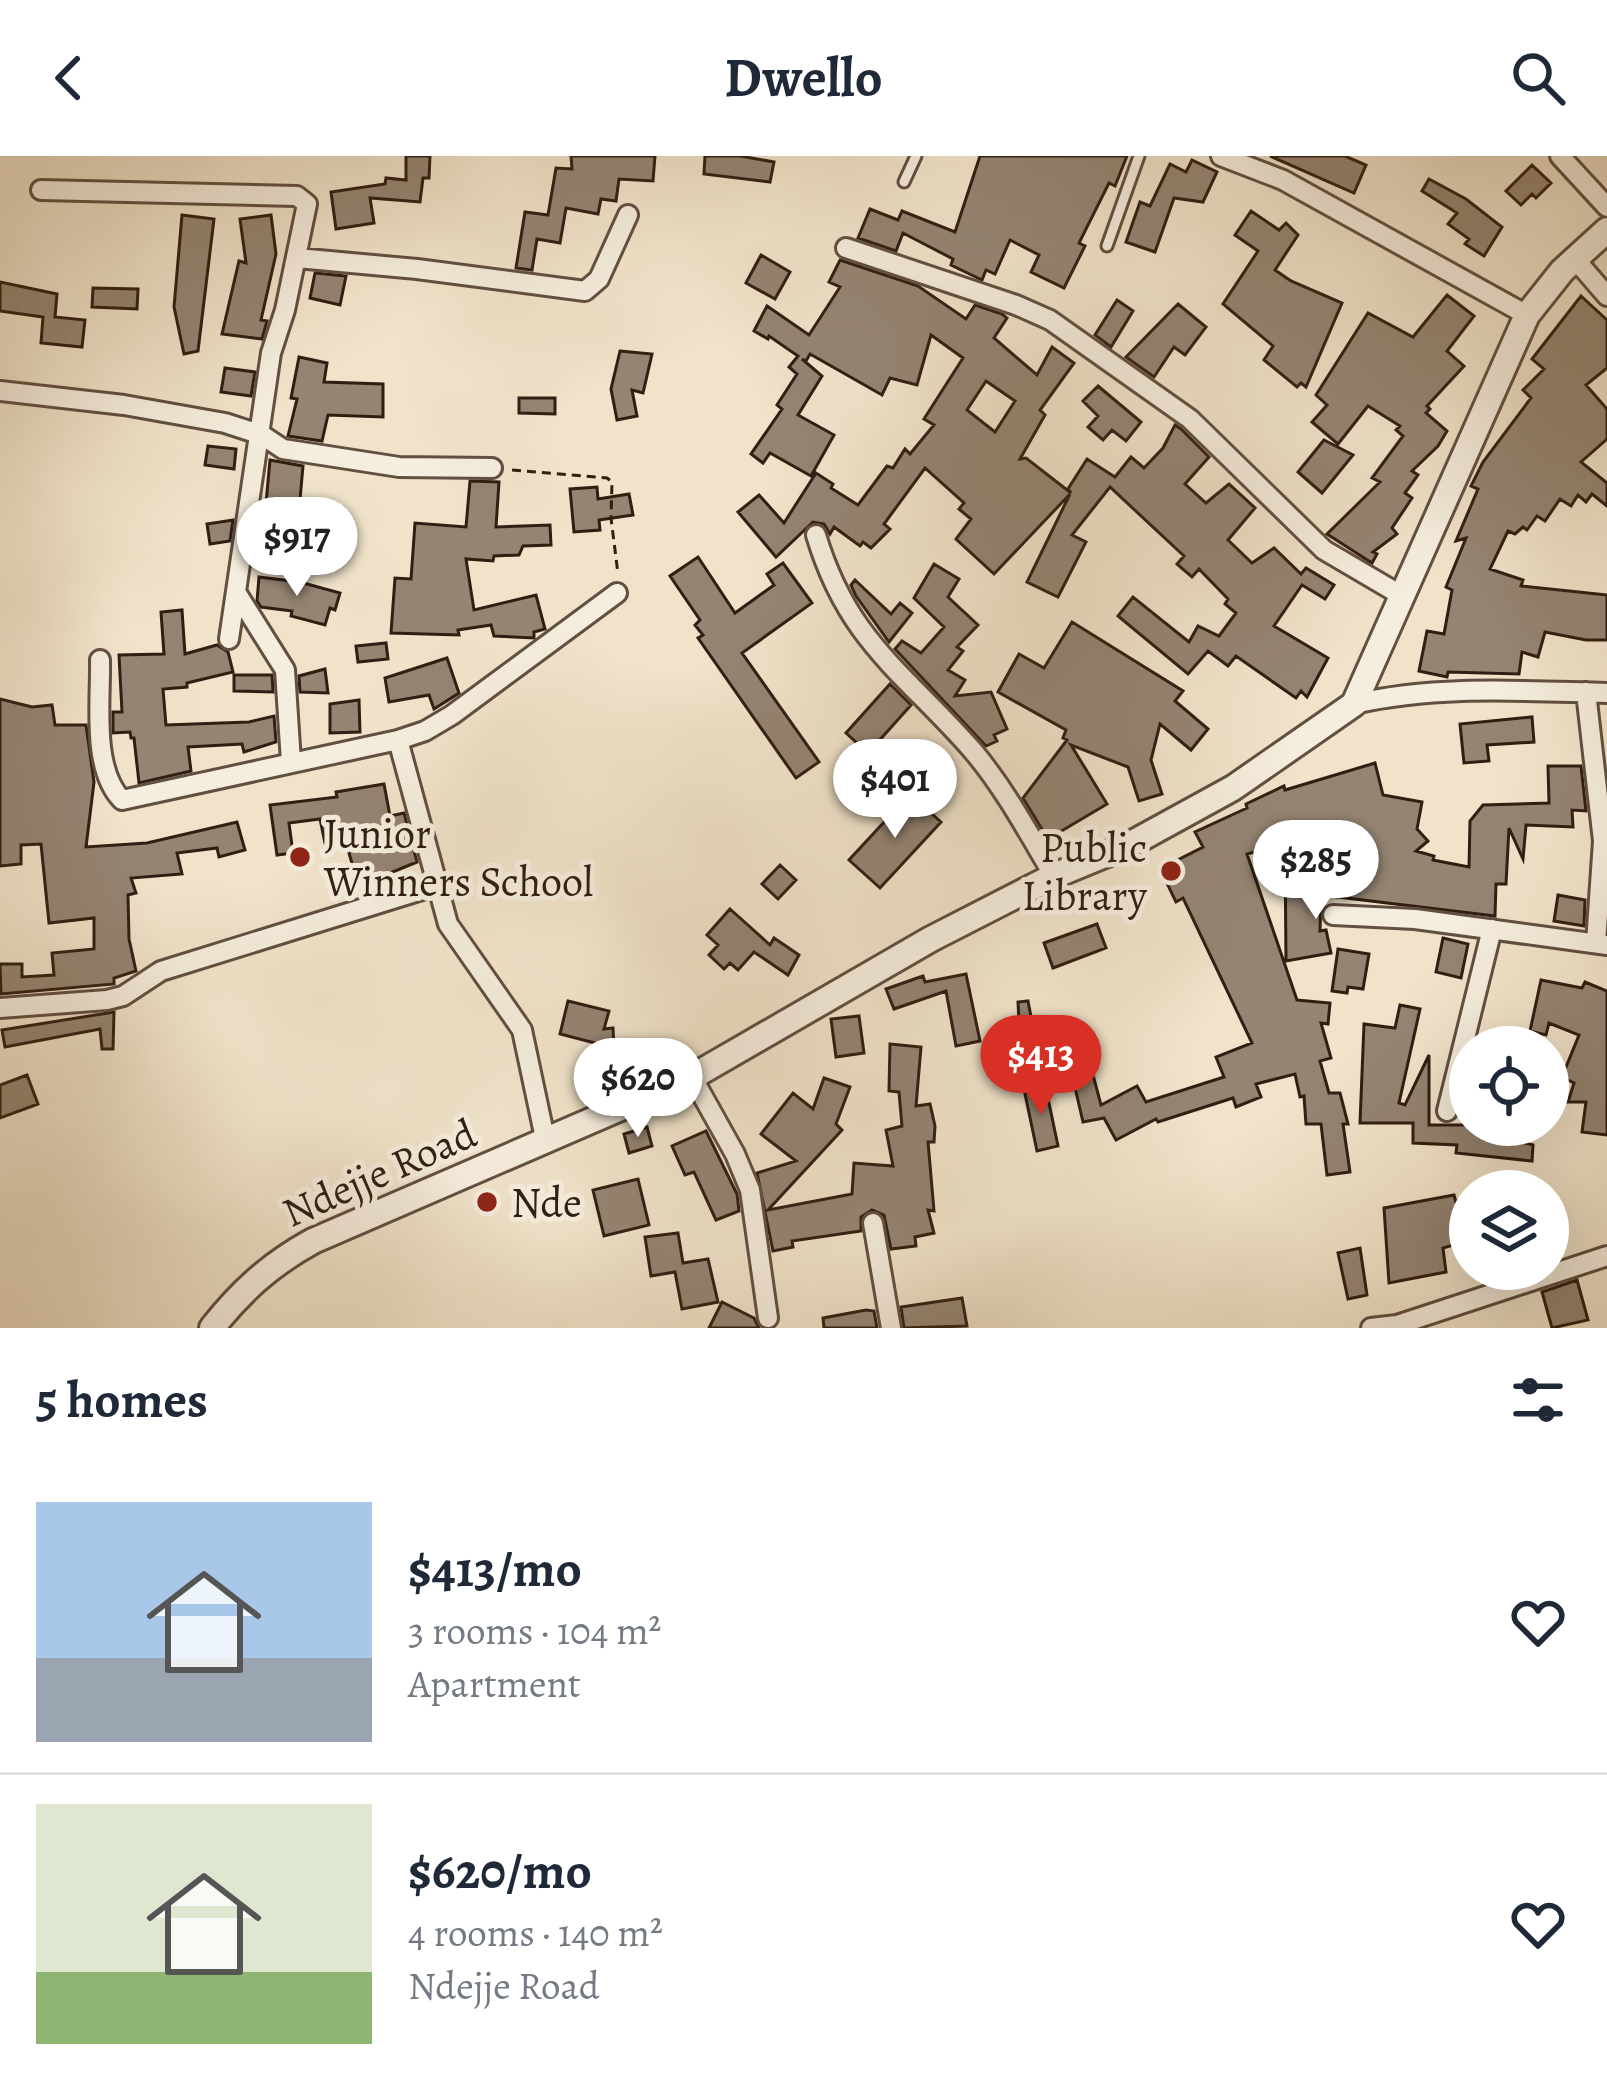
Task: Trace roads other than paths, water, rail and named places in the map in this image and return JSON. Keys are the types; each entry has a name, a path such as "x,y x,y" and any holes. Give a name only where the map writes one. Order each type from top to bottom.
{"street":[{"path":"1221,156 1283,180 1527,315"},
{"path":"1560,156 1607,207"},
{"path":"41,190 297,196 307,205 272,353 229,639"},
{"path":"297,258 585,291 598,279 628,215"},
{"path":"1354,704 1527,315 1607,230"},
{"path":"846,248 1050,320 1190,418 1324,550 1403,597"},
{"path":"1575,259 1607,296"},
{"path":"0,391 225,423 262,435 283,449 399,467 492,468"},
{"path":"816,535 848,615 876,652 974,753 1011,803 1054,877"},
{"path":"236,592 285,670 291,763"},
{"path":"100,660 103,752 113,791 122,800 425,731 617,593"},
{"path":"1333,915 1389,917 1602,944 1603,841 1586,692"},
{"path":"1354,704 1401,693 1607,693"},
{"name":"Ndejje Road","path":"212,1328 239,1294 279,1259 692,1077 931,939 1233,788 1354,704"},
{"path":"398,740 452,932 522,1030 546,1143"},
{"path":"0,1008 107,1000 161,970 438,885"},
{"path":"1448,1111 1492,929"},
{"path":"692,1077 750,1190 768,1318"},
{"path":"873,1223 891,1328"},
{"path":"1371,1328 1412,1324 1607,1256"}],"lane":[{"path":"904,182 916,156"},
{"path":"1107,246 1139,156"}],"place":[{"name":"Junior Winners School","path":"300,857"},
{"name":"Public Library","path":"1171,871"},
{"name":"Nde","path":"487,1202"}]}
